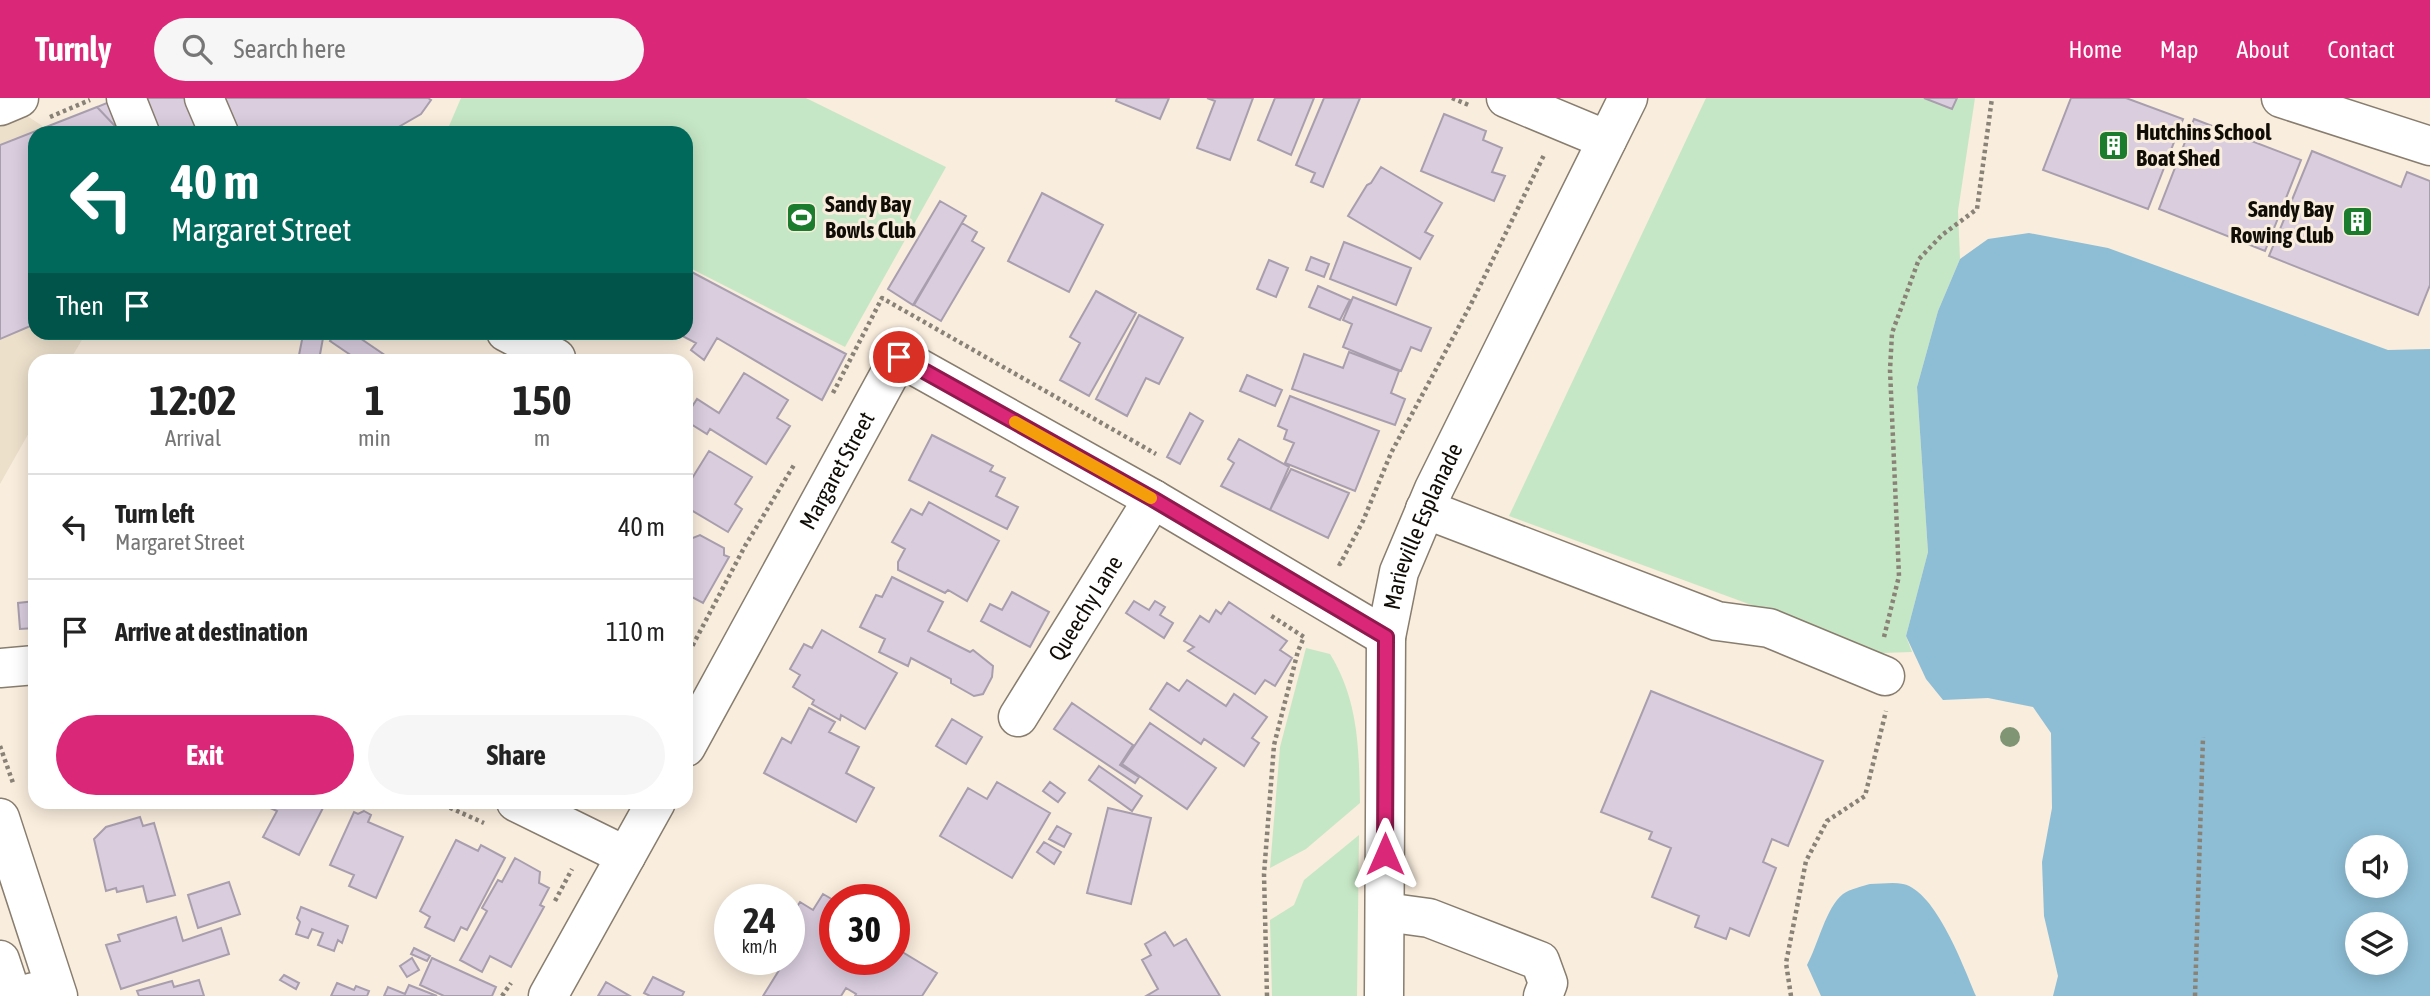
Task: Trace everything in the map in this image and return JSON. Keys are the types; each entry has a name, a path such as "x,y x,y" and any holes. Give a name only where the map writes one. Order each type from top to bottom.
{"street":[{"path":"0,106 19,98"},
{"path":"126,98 137,126"},
{"path":"204,98 216,126"},
{"path":"1506,98 1607,140"},
{"name":"Marieville Esplanade","path":"1384,996 1386,637 1399,572 1425,509 1628,98"},
{"path":"2281,98 2430,146"},
{"path":"530,340 559,350"},
{"name":"Margaret Street","path":"693,734 899,357 1153,499 1386,637"},
{"name":"Queechy Lane","path":"1018,717 1153,499"},
{"path":"1425,509 1717,621 1769,628 1885,676"},
{"path":"0,668 28,666"},
{"path":"530,809 626,856"},
{"path":"548,996 652,809"},
{"path":"0,818 56,991 18,996"},
{"path":"1385,912 1429,918 1540,961 1548,983 1543,996"},
{"path":"0,960 12,996"}],"path":[{"path":"1791,996 1786,962 1806,861 1827,821 1865,796 1889,699 1882,644 1899,576 1890,370 1892,332 1919,260 1942,235 1977,209 1992,98"},
{"path":"1340,564 1363,521 1391,453 1471,304 1543,155 1567,123"},
{"path":"828,404 882,298 1148,449"},
{"path":"693,645 746,546 795,463"},
{"path":"1268,996 1264,874 1274,744 1297,651 1304,637"},
{"path":"2195,996 2203,739"}],"shaded area":[{"path":"0,98 42,126 28,126 28,340 82,340 74,354 28,354 28,434 0,484"},
{"path":"97,107 115,126 47,126"}],"green space":[{"name":"Sandy Bay Bowls Club","path":"461,98 806,98 946,167 845,347 693,270 693,126 449,126"},
{"path":"1706,98 1975,98 1958,211 1960,259 1938,311 1917,387 1928,552 1906,636 1912,652 1882,653 1509,516"},
{"path":"1306,648 1330,654 1347,690 1356,726 1360,803 1306,849 1270,868 1280,747"},
{"path":"1359,835 1357,996 1272,996 1270,920 1294,905 1304,880"}],"water":[{"path":"2029,233 2108,248 2388,350 2430,349 2430,996 2053,996 2058,976 2044,916 2042,862 2052,808 2051,733 2033,707 1988,698 1943,700 1926,679 1906,636 1928,552 1917,387 1938,311 1960,259 1988,239"},
{"path":"1870,884 1903,884 1927,901 1947,932 1976,996 1821,996 1807,965 1827,917 1843,894"}],"building":[{"path":"119,98 431,100 421,114 400,126 115,126 97,107"},
{"path":"1117,98 1169,98 1160,119 1116,101"},
{"path":"1207,98 1253,98 1230,160 1197,148 1215,101"},
{"path":"1275,98 1314,98 1291,155 1258,140"},
{"path":"1324,98 1360,98 1323,187 1311,182 1315,173 1296,165"},
{"path":"1924,98 1957,98 1952,109"},
{"name":"Hutchins School Boat Shed","path":"2071,98 2126,98 2183,119 2148,209 2043,170"},
{"path":"97,107 115,126 48,126"},
{"path":"1444,114 1486,131 1483,140 1502,148 1492,172 1505,176 1494,201 1421,171"},
{"path":"2194,119 2301,160 2265,251 2159,209"},
{"path":"28,134 28,327 0,339 0,145"},
{"name":"Sandy Bay Rowing Club","path":"2312,151 2401,187 2407,172 2430,181 2430,285 2418,315 2269,256"},
{"path":"1381,167 1442,203 1425,232 1433,236 1420,259 1348,216"},
{"path":"1042,193 1103,225 1069,292 1008,261"},
{"path":"940,201 966,216 913,305 888,289"},
{"path":"962,223 977,232 972,241 984,248 941,321 914,305"},
{"path":"1344,242 1411,268 1396,305 1330,279"},
{"path":"1311,257 1329,264 1324,277 1306,270"},
{"path":"1269,260 1288,268 1276,297 1257,289"},
{"path":"693,273 846,354 822,400 717,338 704,360 691,350 696,343 690,340 693,340"},
{"path":"1318,286 1350,300 1340,320 1309,307"},
{"path":"1096,291 1136,313 1089,396 1060,380 1080,343 1070,337"},
{"path":"1353,297 1431,328 1421,351 1411,347 1401,371 1343,347 1352,324 1343,320"},
{"path":"1139,315 1183,338 1159,384 1146,378 1127,416 1096,399"},
{"path":"302,340 323,340 320,354 299,354"},
{"path":"363,340 383,354 349,354 330,341"},
{"path":"1349,352 1399,371 1391,393 1405,399 1395,425 1292,389 1304,354 1343,368"},
{"path":"744,373 788,400 777,418 790,426 766,464 710,429 707,434 693,425 693,405 697,399 719,413"},
{"path":"1247,375 1282,390 1275,406 1240,391"},
{"path":"1290,396 1379,431 1355,491 1285,463 1294,443 1284,439 1287,430 1278,426"},
{"path":"1190,413 1203,421 1180,464 1167,457"},
{"path":"932,435 993,466 990,471 1005,478 996,496 1018,507 1007,529 909,480"},
{"path":"1239,439 1289,467 1270,510 1221,486 1234,463 1228,459"},
{"path":"709,451 752,477 735,504 742,509 728,532 693,511 693,477"},
{"path":"1291,469 1349,493 1328,538 1270,510"},
{"path":"929,502 999,541 967,601 948,590 945,593 898,570 898,562 905,549 892,542 911,509 922,515"},
{"path":"700,535 724,548 724,555 729,557 703,603 693,598 693,538"},
{"path":"892,577 943,602 928,631 970,652 973,650 993,666 992,677 983,694 974,696 951,683 951,679 911,658 908,666 879,652 885,639 860,627 876,595 882,597"},
{"path":"1012,592 1049,612 1030,647 981,621 990,604 1002,610"},
{"path":"1134,601 1149,610 1155,601 1165,607 1160,615 1173,623 1164,638 1126,613"},
{"path":"28,602 28,628 20,629 18,603"},
{"path":"1229,602 1287,641 1280,650 1292,658 1275,686 1265,680 1255,694 1188,651 1194,647 1184,641 1200,616 1209,622 1216,610 1221,614"},
{"path":"822,630 897,673 865,729 841,715 840,720 812,704 814,700 793,687 800,675 790,669 804,644 812,648"},
{"path":"1187,680 1226,706 1234,694 1267,717 1252,738 1259,743 1244,766 1204,739 1201,744 1150,709 1167,683 1179,691"},
{"path":"1651,691 1823,761 1788,846 1772,839 1763,862 1776,868 1749,936 1730,928 1726,939 1695,927 1699,916 1652,897 1671,848 1649,839 1652,832 1601,812"},
{"path":"1072,703 1133,745 1120,765 1139,777 1135,783 1054,729"},
{"path":"809,708 835,722 829,732 859,747 846,773 874,788 856,822 764,773 782,738 791,743"},
{"path":"952,719 982,737 966,764 936,746"},
{"path":"1150,723 1216,768 1187,809 1122,764"},
{"path":"1099,766 1142,796 1132,811 1089,780"},
{"path":"997,782 1050,813 1012,878 940,836 968,788 987,799"},
{"path":"1050,782 1065,793 1058,802 1043,791"},
{"path":"1108,808 1151,818 1131,904 1087,893"},
{"path":"273,809 322,809 299,855 263,837 277,811"},
{"path":"364,811 371,815 368,822 403,837 376,898 349,886 354,875 330,865 354,812 358,814"},
{"path":"140,817 143,826 154,823 175,895 147,902 143,886 117,892 116,888 106,891 94,839 106,827"},
{"path":"1057,826 1071,834 1064,847 1049,839"},
{"path":"456,840 478,851 481,845 505,858 467,930 461,927 454,941 425,927 430,917 420,911"},
{"path":"1044,842 1061,852 1054,864 1037,852"},
{"path":"515,858 540,872 539,883 549,888 540,905 544,907 511,967 490,956 482,972 460,960 487,911 482,908 498,880 502,882"},
{"path":"229,882 240,914 198,928 188,895"},
{"path":"819,900 819,975 910,975 910,957 937,973 922,996 855,996 856,994 846,988 841,996 763,996 776,975 805,975 805,905 813,910"},
{"path":"301,907 348,926 342,943 338,940 334,951 318,945 323,933 312,929 308,938 296,934"},
{"path":"176,917 183,941 221,928 229,954 121,989 106,945 120,941 118,935"},
{"path":"1165,932 1174,946 1186,939 1220,996 1146,996 1158,989 1142,960 1151,955 1145,944"},
{"path":"414,948 430,956 427,961 411,954"},
{"path":"412,958 419,970 407,977 400,966"},
{"path":"432,958 496,987 492,996 444,996 420,985"},
{"path":"284,975 299,983 296,989 280,980"},
{"path":"653,977 684,992 682,996 650,996 644,993"},
{"path":"199,980 204,996 139,996 137,991 172,981 174,987"},
{"path":"606,982 630,996 598,996"},
{"path":"337,983 354,990 356,986 369,991 367,996 331,996"},
{"path":"409,985 437,996 384,996 388,987 405,994"}],"slow traffic":[{"path":"1015,422 1151,498"}],"place":[{"name":"Hutchins School Boat Shed","path":"2113,145"},
{"name":"Sandy Bay Bowls Club","path":"802,217"},
{"name":"Sandy Bay Rowing Club","path":"2357,222"}],"route":[{"path":"899,357 1153,499 1386,637 1385,854"}]}
